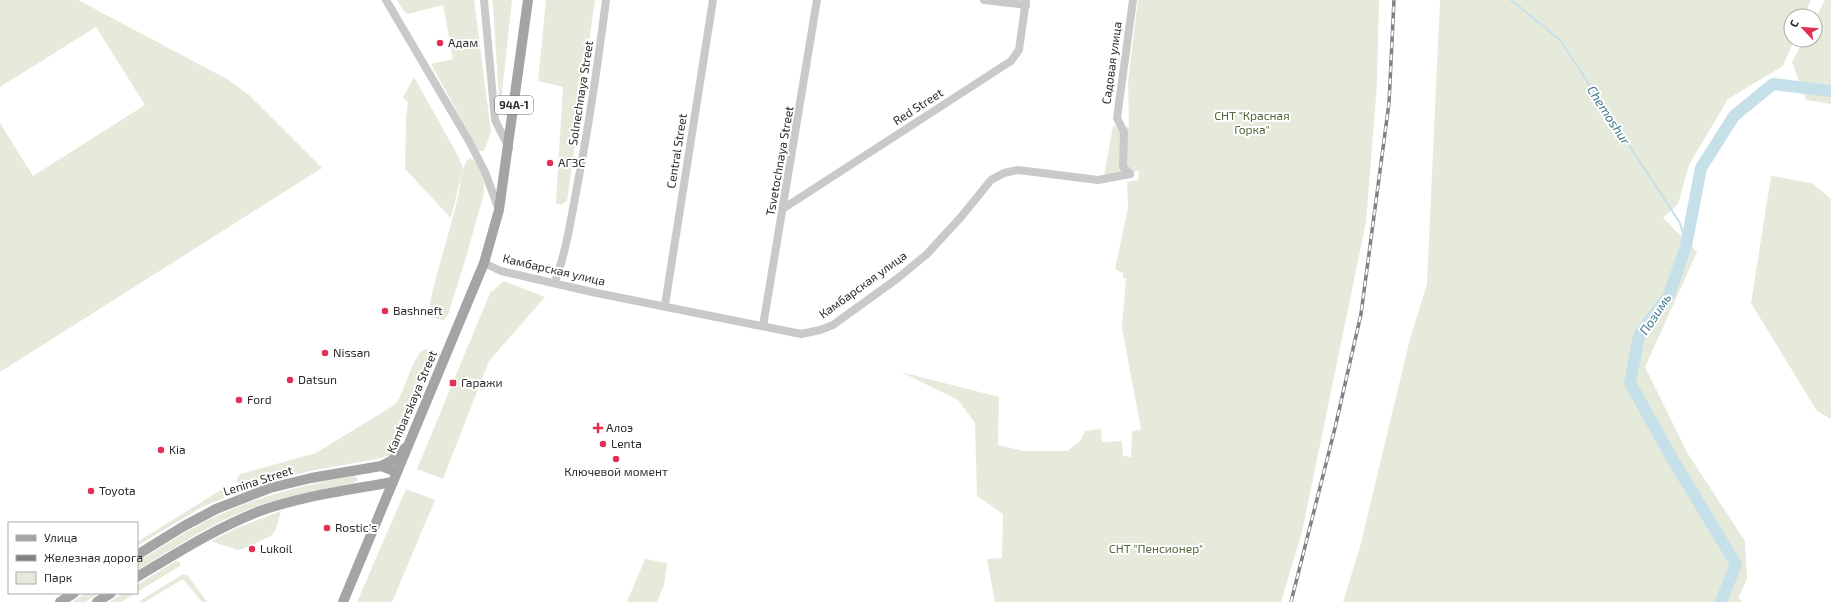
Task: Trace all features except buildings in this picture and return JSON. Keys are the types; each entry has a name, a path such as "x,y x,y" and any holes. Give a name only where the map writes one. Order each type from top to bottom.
{"main road":[{"name":"94А-1","path":"499,210 509,148 528,0"},
{"name":"Kambarskaya Street","path":"343,602 484,263 499,210"},
{"path":"395,477 381,466 391,461 408,444"},
{"name":"Lenina Street","path":"138,554 203,516 246,496 291,482 381,466"},
{"path":"138,576 206,536 260,511 395,477"},
{"path":"60,602 72,594"},
{"path":"97,602 110,594"}],"street":[{"path":"386,0 469,141 485,172 499,210"},
{"path":"484,0 495,120 509,148"},
{"name":"Solnechnaya Street","path":"555,282 560,268 589,127 606,0"},
{"name":"Central Street","path":"664,305 713,0"},
{"name":"Tsvetochnaya Street","path":"763,326 818,0"},
{"path":"984,0 1026,3"},
{"name":"Садовая улица","path":"1130,174 1123,167 1124,132 1117,118 1133,0"},
{"name":"Red Street","path":"784,208 1011,61 1019,50 1026,3"},
{"name":"Камбарская улица","path":"484,263 501,271 555,282 592,292 664,305 801,334 820,330 833,325 898,278 927,254 961,217 991,180 1004,173 1018,170 1098,180 1130,174"}],"green space":[{"path":"0,0 78,0 227,79 249,95 322,168 0,372 0,123 33,176 145,105 96,27 0,87"},
{"path":"397,0 474,0 491,132 484,151 479,151 477,148 431,64 453,59 443,5 408,14 403,10"},
{"path":"492,0 512,0 500,111 493,8"},
{"path":"546,0 595,0 567,201 561,205 556,203 563,87 538,81"},
{"name":"СНТ \"Красная Горка\"","path":"1138,0 1379,0 1377,84 1366,222 1302,532 1281,602 995,602 987,559 1002,558 1003,514 977,496 975,423 958,400 901,372 999,397 998,445 1023,451 1067,451 1080,441 1085,431 1101,429 1102,442 1122,441 1123,456 1131,457 1132,432 1141,429 1122,328 1126,278 1123,278 1123,273 1115,269 1128,208 1127,182 1138,180 1139,171 1104,176 1113,126 1129,127 1128,81"},
{"path":"1440,0 1811,0 1808,8 1783,8 1783,48 1791,48 1783,66 1728,99 1689,165 1678,204 1663,218 1697,252 1645,367 1688,454 1745,541 1747,579 1738,598 1742,602 1343,602 1360,547 1410,339 1427,284"},
{"path":"1825,0 1831,0 1831,104 1806,100 1792,62 1800,48 1823,48 1823,8 1821,8"},
{"path":"414,77 457,154 463,168 451,218 405,169 406,119 408,102 403,98"},
{"path":"470,158 476,162 482,172 484,192 448,315 443,320 435,318 432,314 430,303 456,206 461,178 465,164"},
{"path":"1771,176 1812,183 1831,199 1831,419 1817,411 1751,303"},
{"path":"504,281 545,297 489,361 443,479 417,469 490,293"},
{"path":"427,349 435,355 434,364 400,444 391,455 377,459 310,471 249,488 238,487 237,479 240,474 316,453 396,404 416,359 423,350"},
{"path":"354,476 358,479 354,483 276,500 230,517 138,569 138,561 177,537 219,515 268,496"},
{"path":"406,489 435,500 392,602 357,602"},
{"path":"221,490 226,494 224,498 202,507 138,545 138,541"},
{"path":"281,511 276,529 271,536 243,549 237,550 211,541 237,528"},
{"path":"645,559 667,563 664,585 657,602 627,602"},
{"path":"176,561 180,562 180,566 138,591 138,584"},
{"path":"183,574 188,576 207,602 202,602 183,579 145,602 138,602"},
{"path":"84,594 98,594 85,602 72,602"},
{"path":"121,594 134,594 121,602 109,602"}],"waterway":[{"name":"Chemoshur","path":"1511,0 1560,40 1680,223 1686,246"},
{"name":"Позимь","path":"1721,602 1736,564 1673,460 1630,383 1639,335 1669,295 1686,246 1701,168 1734,116 1773,84 1831,91"}],"railway":[{"path":"1291,602 1335,428 1361,314 1389,103 1394,0"}],"place":[{"name":"Адам","path":"440,43"},
{"name":"АГЗС","path":"550,163"},
{"name":"Bashneft","path":"385,311"},
{"name":"Nissan","path":"325,353"},
{"name":"Datsun","path":"290,380"},
{"name":"Гаражи","path":"453,383"},
{"name":"Ford","path":"239,400"},
{"name":"Алоэ","path":"598,428"},
{"name":"Lenta","path":"603,444"},
{"name":"Kia","path":"161,450"},
{"name":"Ключевой момент","path":"616,459"},
{"name":"Toyota","path":"91,491"},
{"name":"Rostic's","path":"327,528"},
{"name":"Lukoil","path":"252,549"}],"park label":[{"name":"СНТ \"Пенсионер\"","path":"1156,549"}]}
